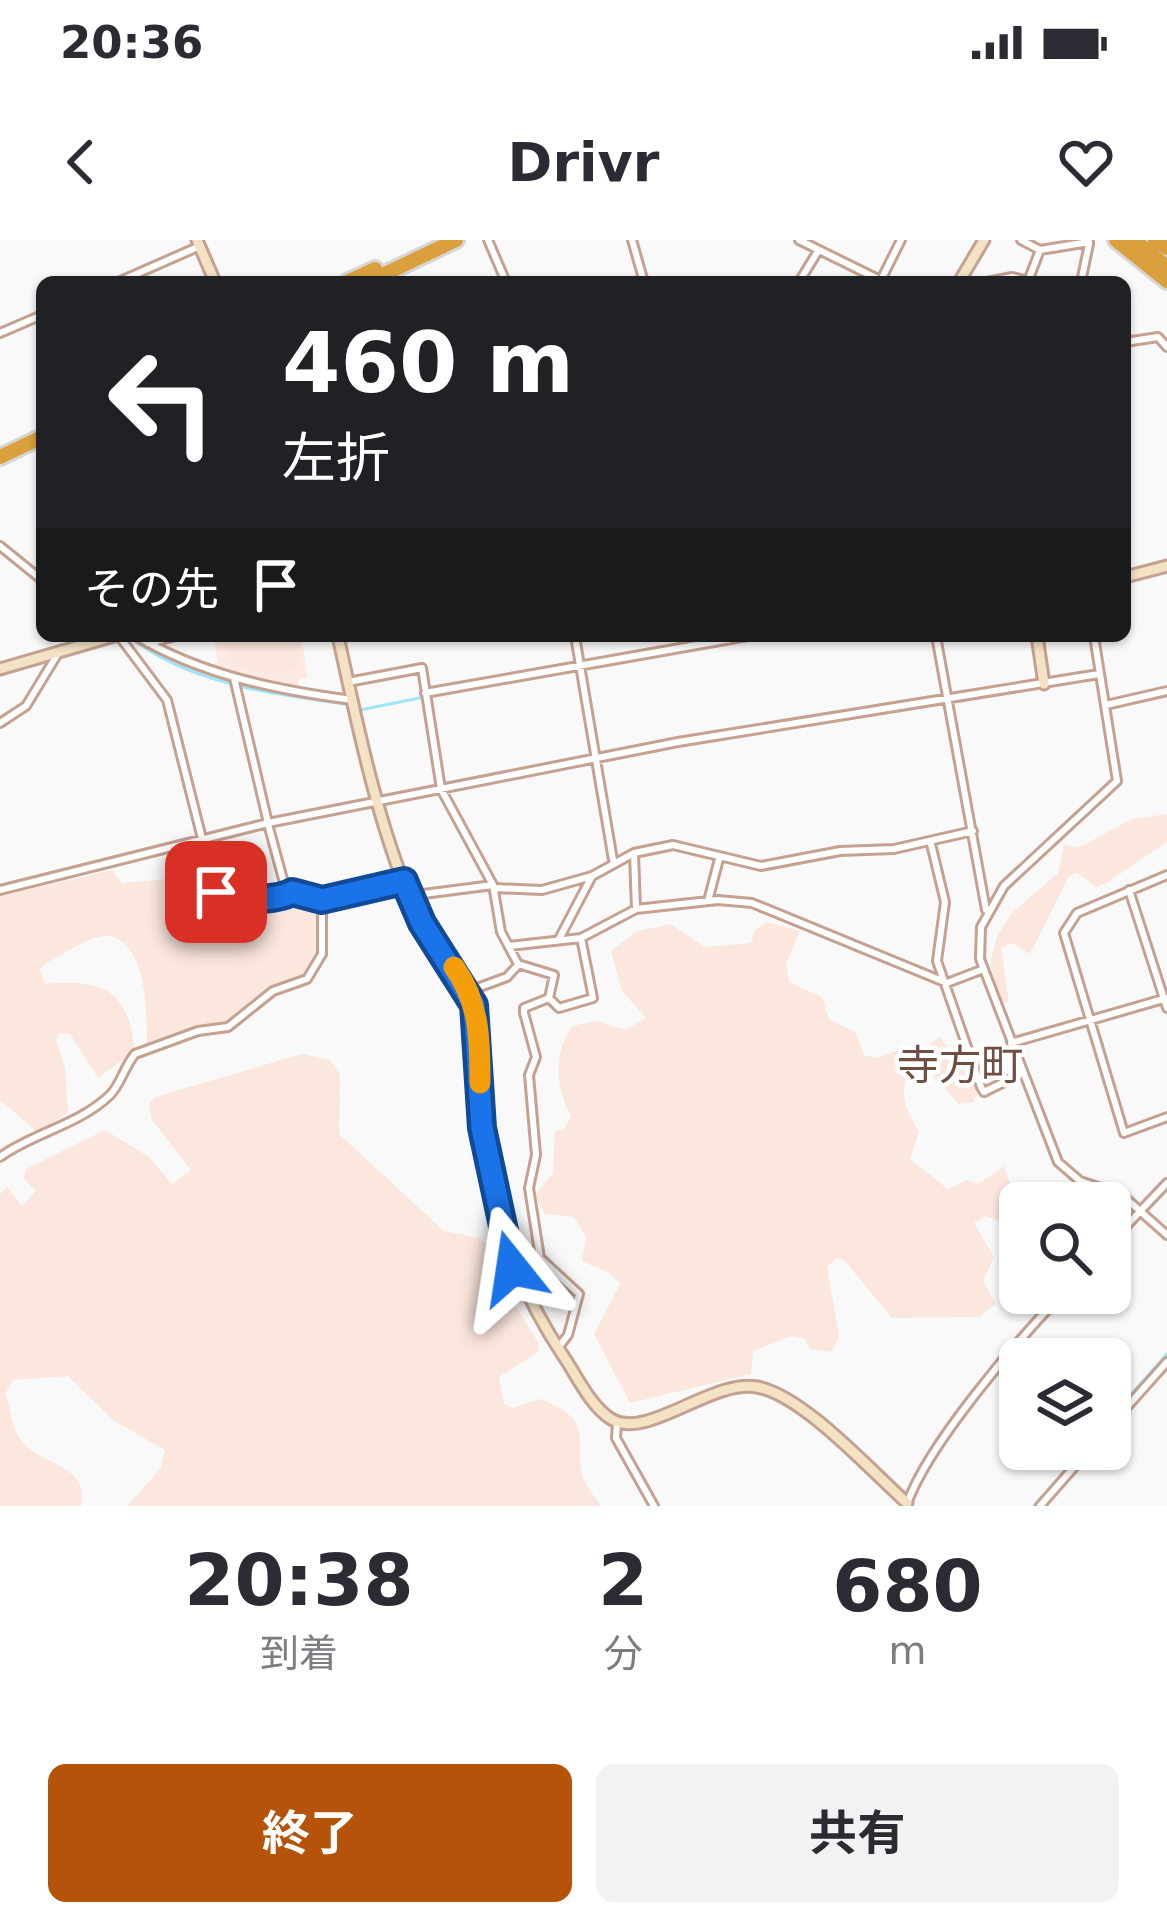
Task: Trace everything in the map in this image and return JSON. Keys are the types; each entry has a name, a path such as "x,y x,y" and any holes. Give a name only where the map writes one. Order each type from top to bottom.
{"highway":[{"path":"359,276 434,240"},
{"path":"381,276 456,240"},
{"path":"1116,240 1167,281"},
{"path":"1134,240 1167,267"},
{"path":"1155,240 1167,248"},
{"path":"0,448 36,431"},
{"path":"0,458 36,440"}],"street":[{"path":"488,240 503,276"},
{"path":"632,240 642,276"},
{"path":"799,240 870,276"},
{"path":"883,276 901,240"},
{"path":"963,276 984,240"},
{"path":"1021,240 1040,250 1089,241 1082,276"},
{"path":"1106,240 1167,290"},
{"path":"130,276 199,243 213,276"},
{"path":"1030,276 1040,250"},
{"path":"803,276 818,251"},
{"path":"0,333 36,318"},
{"path":"1131,341 1158,337 1167,347"},
{"path":"0,546 36,575"},
{"path":"1131,575 1167,566"},
{"path":"0,669 99,642"},
{"path":"122,642 167,700 217,898 282,898 287,894 322,900 404,881"},
{"path":"148,643 152,642"},
{"path":"339,642 408,896 469,992 480,1036 482,1128 504,1244 532,1309 600,1410 617,1423 641,1423 716,1391 762,1388 808,1416 908,1505 927,1458 1043,1314"},
{"path":"576,642 614,860"},
{"path":"426,696 715,642"},
{"path":"937,642 986,914 982,970 1010,1043 1058,1162 1080,1181 1121,1195 1167,1235"},
{"path":"1037,642 1044,684"},
{"path":"986,914 1027,861 1054,843 1093,799 1117,781 1095,642"},
{"path":"148,643 170,657 234,680 352,700"},
{"path":"0,723 26,706 57,656"},
{"path":"348,682 422,668 441,789 494,887 498,921 518,964"},
{"path":"0,890 380,800 1099,674"},
{"path":"234,680 287,894"},
{"path":"1106,705 1167,691"},
{"path":"408,896 494,887 526,892 592,876 614,860 673,845 760,866 931,842 973,831"},
{"path":"931,842 945,902 937,961 984,1092 1023,1073"},
{"path":"634,853 636,909"},
{"path":"708,901 719,859"},
{"path":"1167,875 1077,913 1066,926 1124,1133 1167,1117"},
{"path":"559,939 592,876"},
{"path":"1010,1043 1166,1002 1129,890"},
{"path":"0,1157 50,1135 100,1103 113,1093 135,1054 228,1027 273,991 307,979 322,954 322,900"},
{"path":"509,946 577,937 636,909 708,901 752,903 947,983 982,970"},
{"path":"549,998 559,1008 593,998 569,915"},
{"path":"469,992 507,977 518,964"},
{"path":"518,964 552,972 555,981 549,998 524,1008 524,1013 536,1057 529,1075 536,1156 529,1188 540,1258 580,1294 568,1335 559,1348"},
{"path":"1131,1221 1167,1183"},
{"path":"1131,1402 1167,1362"},
{"path":"617,1423 616,1438 655,1506"},
{"path":"1040,1506 1072,1470"}],"shaded area":[{"path":"214,642 302,642 308,678 299,678 299,691 211,666 218,661"},
{"path":"221,642 299,642 299,668 269,675 238,667"},
{"path":"1167,814 1167,842 1105,884 1096,887 1077,873 1069,876 1030,954 1013,943 1001,948 1009,1002 1001,1003 990,964 997,936 1012,913 1058,873 1064,845 1078,848 1132,819"},
{"path":"112,870 122,883 179,878 191,904 203,914 213,898 291,899 319,917 319,959 306,976 265,1002 147,1052 143,984 131,951 120,940 92,939 46,963 39,969 45,984 98,987 120,1002 135,1051 98,1078 70,1034 60,1033 56,1041 65,1067 68,1112 38,1133 0,1100 0,896"},
{"path":"767,922 800,931 786,964 789,982 822,997 829,1019 855,1032 864,1055 878,1058 904,1048 918,1053 940,1037 979,1090 973,1102 959,1104 929,1072 908,1072 904,1089 905,1103 919,1132 910,1159 948,1189 966,1180 978,1184 1004,1166 1010,1182 999,1182 999,1221 985,1216 974,1223 994,1257 983,1281 996,1304 979,1317 892,1318 844,1260 836,1258 827,1267 839,1336 832,1352 810,1349 804,1338 792,1336 753,1351 751,1374 630,1403 594,1334 620,1284 611,1274 582,1261 586,1237 574,1217 545,1214 535,1195 553,1173 555,1131 564,1129 571,1117 559,1083 561,1049 572,1026 596,1021 625,1030 646,1018 622,991 611,951 637,931 671,924 704,947 751,943 755,930"},
{"path":"302,1054 330,1060 340,1075 339,1134 444,1231 480,1238 493,1251 514,1303 539,1344 538,1352 499,1377 504,1404 513,1408 540,1399 570,1416 580,1435 584,1480 601,1506 127,1506 161,1468 165,1450 113,1420 68,1376 13,1380 5,1394 18,1435 30,1449 71,1473 82,1492 81,1506 0,1506 0,1194 7,1187 22,1206 36,1191 23,1178 26,1169 105,1130 149,1157 172,1184 191,1170 152,1120 149,1104 155,1097"}],"waterway":[{"path":"1131,580 1145,577"},
{"path":"138,642 204,676 346,704"},
{"path":"671,653 735,642"},
{"path":"584,668 614,663"},
{"path":"360,710 454,691"},
{"path":"1131,1394 1167,1354"},
{"path":"1034,1506 1066,1470"}],"slow traffic":[{"path":"454,967 469,992 479,1024 480,1083"}],"district":[{"name":"寺方町","path":"960,1065"}],"route":[{"path":"216,892 217,898 225,899 282,898 292,892 316,901 404,881 422,923 461,977 474,1005 480,1036 482,1128 512,1268"}]}
